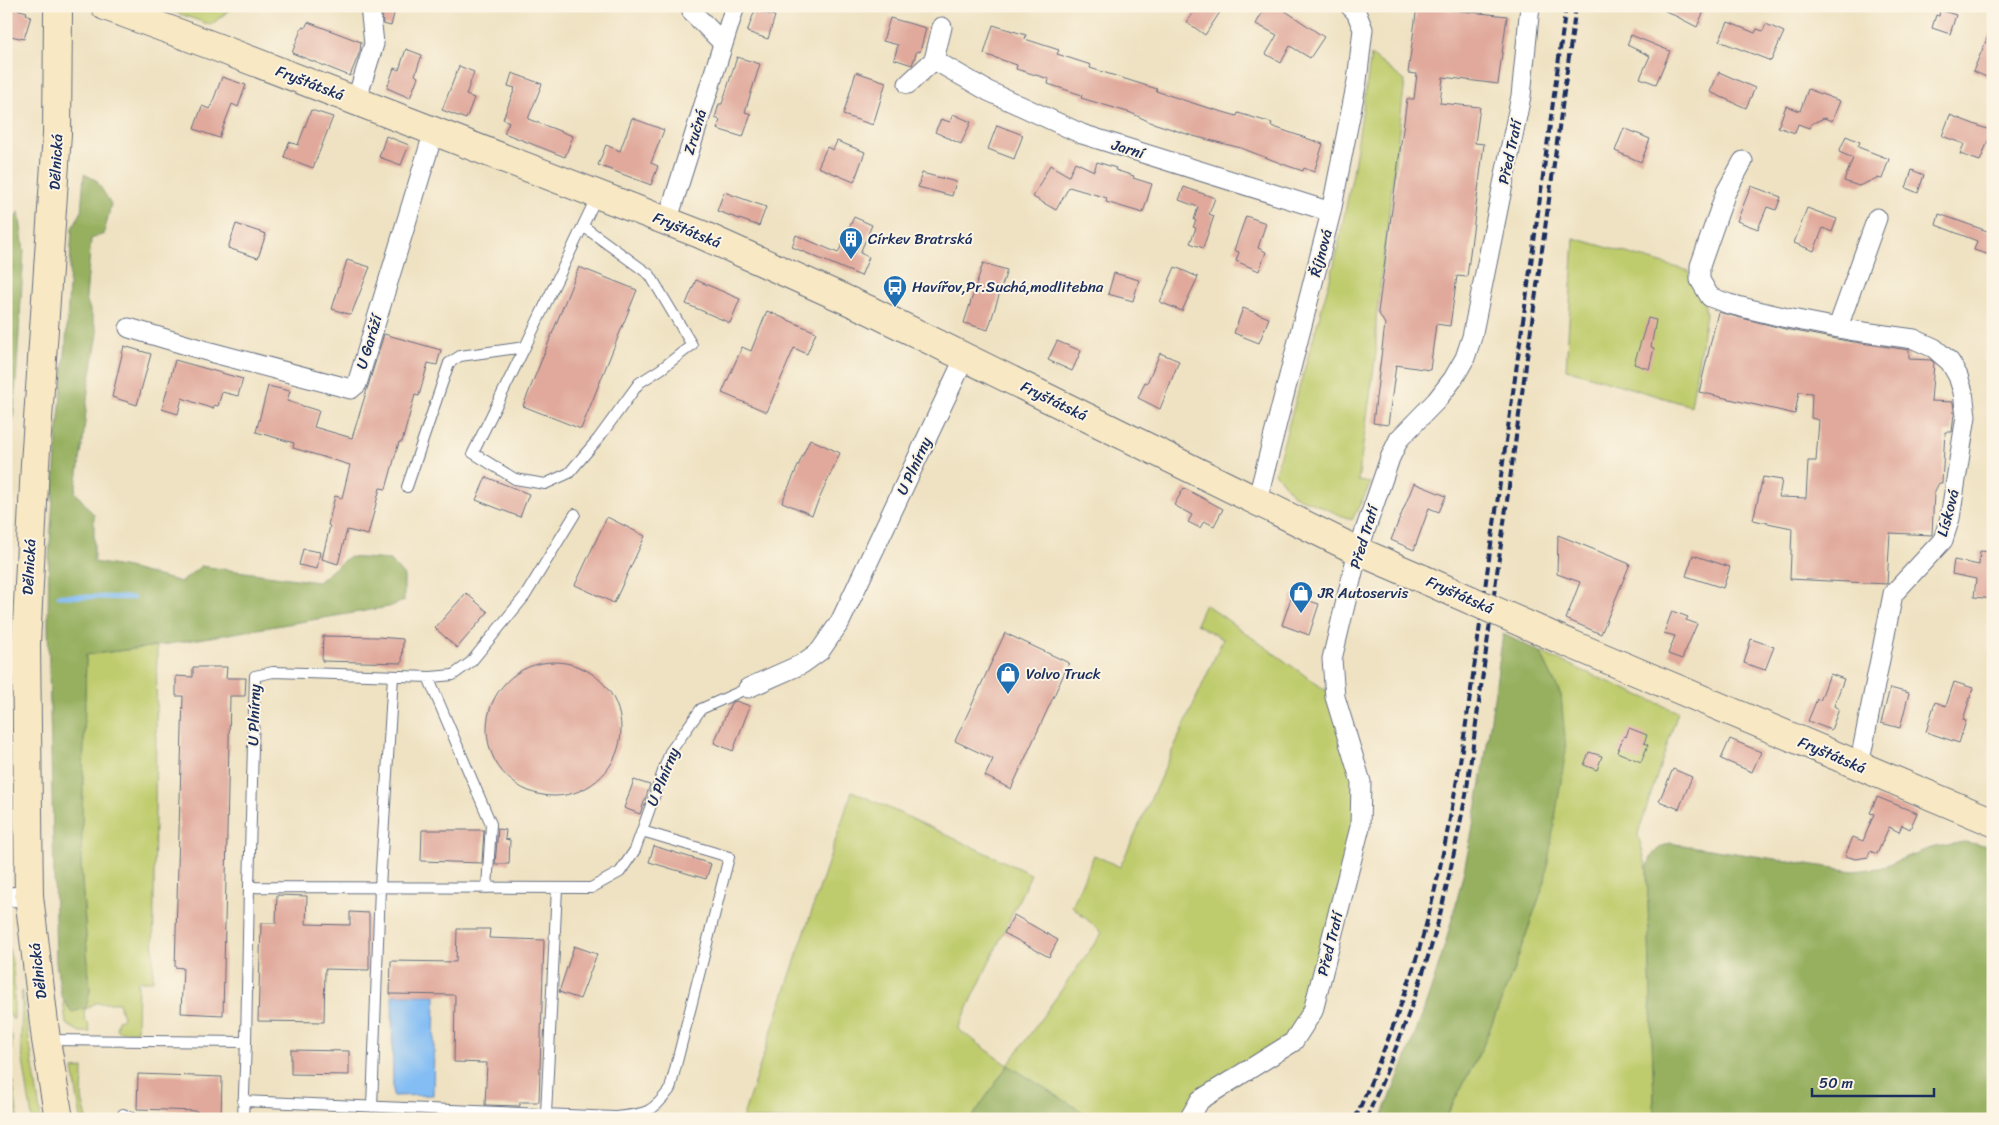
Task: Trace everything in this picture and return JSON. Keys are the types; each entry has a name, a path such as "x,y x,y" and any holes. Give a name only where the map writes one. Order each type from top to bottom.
{"street":[{"name":"Fryštátská","path":"105,6 700,234 869,310 1358,551 1559,639 1993,822"},
{"path":"356,101 374,44 370,6"},
{"name":"Zručná","path":"667,222 735,6"},
{"name":"Říjnová","path":"1257,501 1332,212 1357,81 1363,29 1356,12 1350,6"},
{"name":"Před Tratí","path":"1190,1119 1200,1100 1293,1042 1313,1011 1360,827 1361,782 1335,698 1332,659 1358,551 1390,458 1400,439 1436,401 1453,379 1465,358 1472,337 1521,96 1530,6"},
{"name":"Dělnická","path":"59,1119 18,896 26,644 35,464 58,134 60,8"},
{"path":"691,14 723,43"},
{"path":"908,84 934,60 942,27"},
{"name":"Jarní","path":"934,60 988,91 1082,134 1332,212"},
{"name":"U Garáží","path":"130,328 210,352 350,389 357,384 434,131"},
{"name":"Lísková","path":"1743,161 1726,192 1700,266 1700,280 1704,290 1710,297 1729,304 1787,318 1914,339 1934,348 1950,362 1958,376 1963,392 1966,416 1950,518 1943,540 1893,594 1859,766"},
{"path":"1838,327 1877,218"},
{"name":"U Plnírny","path":"748,688 802,664 820,651 840,622 965,357"}],"lane":[{"path":"583,226 650,275 692,345 639,383 598,439 569,473 545,484 515,478 473,453 598,195"},
{"path":"407,487 449,363 460,356 525,347"},
{"name":"U Plnírny","path":"243,1119 255,676 273,672 428,677 453,675 471,662 526,596 575,514"},
{"path":"372,1107 380,887 393,676"},
{"path":"428,677 491,824 488,888"},
{"name":"U Plnírny","path":"249,887 591,888 620,872 635,850 670,752 701,709 748,688"},
{"path":"243,1101 545,1116 615,1117 642,1115 659,1104 670,1089 730,857 642,831"},
{"path":"545,1116 557,888"},
{"path":"46,1040 246,1042"},
{"path":"123,1114 134,1119"}],"green space":[{"path":"157,6 234,6 211,25"},
{"path":"1371,55 1405,81 1376,320 1376,353 1358,481 1371,483 1352,520 1293,495 1275,473 1334,265 1353,173"},
{"path":"84,174 96,180 111,204 104,234 91,239 86,298 98,334 88,390 83,442 75,492 94,515 94,562 128,568 181,582 201,566 318,582 348,557 390,560 404,576 404,601 389,607 157,646 86,655 81,867 90,991 86,1008 72,1012 61,995 56,962 48,624 49,559 57,438 66,343 72,228 81,213"},
{"path":"19,211 24,251 6,502 6,233"},
{"path":"1574,238 1689,271 1704,300 1706,315 1691,406 1566,369"},
{"path":"1205,604 1335,697 1361,782 1313,1011 1293,1042 1191,1116 1164,1117 1160,1119 1094,1119 1008,1065 1102,933 1072,906 1094,855 1120,867 1223,639 1196,624"},
{"path":"1503,634 1540,652 1561,695 1566,750 1545,881 1514,969 1482,1048 1445,1119 1381,1119 1422,1015 1454,912 1479,794"},
{"path":"157,646 153,981 138,981 137,1031 120,1032 116,1029 118,1020 123,1018 119,1003 95,1003 84,1011 85,1021 88,1022 90,1032 80,1032 66,1024 63,1000 72,1012 85,1008 90,991 81,867 86,655"},
{"path":"1540,652 1678,712 1638,834 1647,869 1654,1102 1654,1116 1651,1119 1445,1119 1482,1048 1514,969 1545,881 1561,695"},
{"path":"852,791 1031,874 958,1029 1008,1065 971,1119 742,1119"},
{"path":"1964,842 1990,846 1993,904 1993,1119 1651,1119 1654,1116 1654,1102 1647,869 1652,856 1657,850 1669,843 1854,871 1879,868 1930,848"},
{"path":"6,942 14,979 13,1020 6,1008"},
{"path":"22,991 41,1119 32,1119 21,1047"},
{"path":"6,1025 12,1037 11,1069 18,1119 6,1119"},
{"path":"1008,1065 1094,1119 971,1119"},
{"path":"83,1068 82,1098 87,1119 81,1119 73,1069"}],"water":[{"path":"392,995 435,995 433,1095 393,1096"}],"building":[{"path":"6,6 27,12 26,14 31,16 24,39 6,35"},
{"path":"381,6 396,6 391,26 383,24"},
{"path":"1198,6 1224,6 1205,35 1187,22"},
{"path":"1266,6 1278,6 1324,37 1310,58 1290,46 1281,63 1266,54 1277,35 1256,24"},
{"path":"1417,6 1507,16 1498,84 1443,77 1440,103 1480,107 1475,143 1484,144 1467,277 1457,276 1450,326 1436,324 1430,370 1396,365 1388,425 1373,423 1385,324 1378,312 1407,99 1414,99 1417,74 1408,73"},
{"path":"1656,6 1706,6 1697,27"},
{"path":"755,10 775,16 768,39 747,32"},
{"path":"1940,10 1956,15 1950,34 1932,28 1936,15 1939,16"},
{"path":"890,18 926,28 920,52 917,51 912,65 894,59 898,45 883,41"},
{"path":"308,22 361,42 360,51 350,76 292,53 302,27 305,28"},
{"path":"1728,22 1755,33 1757,29 1763,31 1766,24 1784,32 1771,61 1719,41"},
{"path":"993,25 1026,35 1025,39 1059,50 1057,54 1091,65 1090,68 1157,89 1156,91 1202,106 1237,116 1238,113 1272,123 1271,126 1323,144 1314,172 1304,168 1303,171 1241,148 1193,136 1150,122 1131,113 1081,98 1082,95 1048,84 1049,79 1016,69 1017,65 984,54"},
{"path":"1993,25 1993,80 1973,71"},
{"path":"1631,35 1670,51 1656,84 1640,78 1650,56 1627,45"},
{"path":"406,49 422,55 415,75 418,77 410,98 387,88 394,68 399,70"},
{"path":"737,57 760,64 745,112 751,114 743,137 717,129 720,120 715,118 719,104 722,104"},
{"path":"459,66 474,72 466,95 474,98 466,119 442,110"},
{"path":"856,72 886,82 873,125 843,115"},
{"path":"1719,72 1755,88 1746,108 1710,92"},
{"path":"512,73 542,84 528,119 573,136 565,157 504,133 509,122 503,119 515,88 508,86"},
{"path":"222,77 246,85 238,107 232,104 219,138 194,129 202,106 210,109"},
{"path":"1808,89 1840,101 1832,121 1824,118 1811,124 1809,128 1798,124 1795,133 1778,127 1786,106 1800,111"},
{"path":"311,110 333,117 313,168 284,157 289,142 298,145"},
{"path":"953,114 971,122 961,144 935,132 941,119 950,122"},
{"path":"1950,115 1992,131 1980,161 1960,154 1964,144 1942,136"},
{"path":"632,118 664,130 651,163 658,166 651,185 598,165 606,145 620,151"},
{"path":"997,125 1023,135 1014,159 988,149"},
{"path":"1624,128 1650,139 1641,162 1615,151"},
{"path":"386,136 409,145 401,165 379,157"},
{"path":"1846,136 1860,142 1858,147 1889,159 1882,179 1877,178 1859,186 1844,181 1853,158 1839,152"},
{"path":"837,141 865,152 854,182 818,167 827,147 833,150"},
{"path":"1075,162 1094,171 1097,162 1152,184 1143,213 1106,202 1107,198 1069,187 1056,210 1033,197 1050,165 1069,176"},
{"path":"1912,170 1924,175 1918,193 1906,188"},
{"path":"922,173 956,182 952,196 918,187"},
{"path":"1751,186 1781,197 1776,210 1767,207 1758,229 1737,221"},
{"path":"1184,187 1215,198 1209,214 1214,216 1203,248 1190,243 1196,228 1193,227 1198,207 1179,200"},
{"path":"724,192 766,207 759,226 717,211"},
{"path":"1807,208 1837,219 1832,232 1823,228 1814,251 1794,243"},
{"path":"1939,214 1993,233 1993,256 1974,250 1977,241 1936,225"},
{"path":"1246,216 1266,223 1258,248 1266,252 1259,271 1236,261 1239,252 1234,250"},
{"path":"854,217 872,225 860,253 869,257 861,276 792,247 796,235 838,253"},
{"path":"236,224 266,234 258,258 228,248"},
{"path":"347,260 370,267 351,315 332,309"},
{"path":"983,263 1007,270 988,330 964,323"},
{"path":"579,267 637,290 581,429 523,406"},
{"path":"1175,267 1198,277 1182,311 1160,302"},
{"path":"1114,273 1139,280 1133,301 1108,294"},
{"path":"696,280 740,299 730,323 686,304"},
{"path":"1243,308 1269,318 1259,343 1234,333"},
{"path":"767,311 816,332 807,354 794,348 767,412 722,393 742,347 751,351"},
{"path":"1718,312 1785,329 1909,350 1909,359 1931,360 1934,363 1931,401 1953,402 1954,413 1952,432 1945,432 1942,483 1939,483 1934,493 1932,535 1890,533 1887,584 1790,579 1792,528 1753,520 1763,477 1782,480 1779,497 1806,498 1808,461 1816,461 1819,420 1811,418 1812,393 1799,392 1795,414 1699,392"},
{"path":"1648,318 1656,320 1651,347 1654,348 1649,369 1634,364"},
{"path":"384,334 441,350 437,365 428,363 419,396 415,395 386,489 380,488 368,535 347,530 338,564 322,559 335,496 342,498 350,465 293,448 294,443 256,432 268,386 290,391 287,401 319,411 314,427 352,438"},
{"path":"1057,341 1081,351 1072,371 1048,360"},
{"path":"124,346 151,354 137,405 112,397"},
{"path":"1160,353 1179,361 1160,409 1138,398"},
{"path":"175,360 243,379 238,396 222,392 218,406 214,405 213,409 182,398 178,414 162,409"},
{"path":"810,439 840,453 812,515 782,502"},
{"path":"486,477 529,494 520,517 476,500"},
{"path":"1414,483 1446,496 1439,512 1429,508 1414,550 1391,540"},
{"path":"1184,488 1223,509 1214,526 1204,521 1200,528 1188,522 1192,515 1174,505"},
{"path":"607,517 645,536 614,603 575,585"},
{"path":"1558,535 1630,564 1601,634 1566,619 1580,582 1557,574"},
{"path":"303,549 320,552 317,569 299,565"},
{"path":"1980,551 1993,552 1993,599 1974,597 1976,579 1952,574 1954,560 1979,565"},
{"path":"1693,555 1730,567 1723,588 1686,576"},
{"path":"466,593 488,612 457,648 435,628"},
{"name":"JR Autoservis","path":"1292,595 1319,604 1309,635 1282,625"},
{"path":"1672,611 1688,617 1686,620 1697,624 1682,659 1668,654 1675,636 1664,633"},
{"path":"1005,633 1069,663 1011,789 985,776 993,759 955,741"},
{"path":"323,636 403,639 402,663 322,661"},
{"path":"1751,639 1774,647 1765,670 1744,663"},
{"path":"554,662 580,667 591,673 601,682 610,692 616,703 621,729 616,755 610,766 601,776 591,785 580,791 554,796 528,791 517,785 507,776 498,766 492,755 487,729 492,703 498,692 507,682 517,673 528,667"},
{"path":"193,667 227,667 226,678 246,678 245,696 230,696 223,1015 181,1013 183,968 175,967 183,696 176,696 176,676 193,677"},
{"path":"1830,674 1844,679 1834,706 1839,709 1831,730 1808,721 1817,699 1820,701"},
{"path":"1954,682 1973,688 1963,720 1966,721 1959,743 1926,732 1935,702 1946,706"},
{"path":"1890,688 1909,693 1900,728 1881,723"},
{"path":"736,701 750,706 733,751 714,743 731,703"},
{"path":"1629,728 1647,735 1644,743 1648,745 1641,762 1617,752"},
{"path":"1730,739 1761,752 1752,772 1721,759"},
{"path":"1589,752 1602,756 1597,770 1584,765"},
{"path":"1673,769 1692,777 1679,809 1659,801"},
{"path":"634,780 650,785 640,814 624,808"},
{"path":"1877,797 1917,813 1910,829 1902,825 1899,832 1889,827 1877,854 1870,851 1868,857 1856,859 1845,856 1853,837 1863,841 1874,814 1870,813"},
{"path":"498,829 506,830 505,839 510,840 509,864 495,864"},
{"path":"422,830 484,830 482,863 421,861"},
{"path":"654,846 711,864 706,879 649,862"},
{"path":"277,895 307,896 306,924 350,925 350,912 369,913 369,970 325,969 324,1022 258,1021 261,923 276,923"},
{"path":"1014,915 1058,940 1049,957 1004,933"},
{"path":"457,929 490,929 489,938 544,940 539,1102 520,1102 520,1106 485,1105 487,1063 454,1062 455,995 390,994 391,961 456,962"},
{"path":"574,946 597,954 580,999 559,992"},
{"path":"291,1050 349,1051 349,1075 291,1074"},
{"path":"138,1074 222,1077 221,1119 197,1119 197,1111 137,1109"}],"waterway":[{"path":"59,596 133,598"}],"railway":[{"path":"1355,1119 1410,980 1427,922 1444,849 1474,671 1566,6"},
{"path":"1366,1119 1401,1034 1431,947 1446,890 1466,795 1576,6"}],"place":[{"name":"Církev Bratrská","path":"851,260"},
{"name":"Havířov,Pr.Suchá,modlitebna","path":"895,308"},
{"name":"JR Autoservis","path":"1301,614"},
{"name":"Volvo Truck","path":"1008,695"}]}
